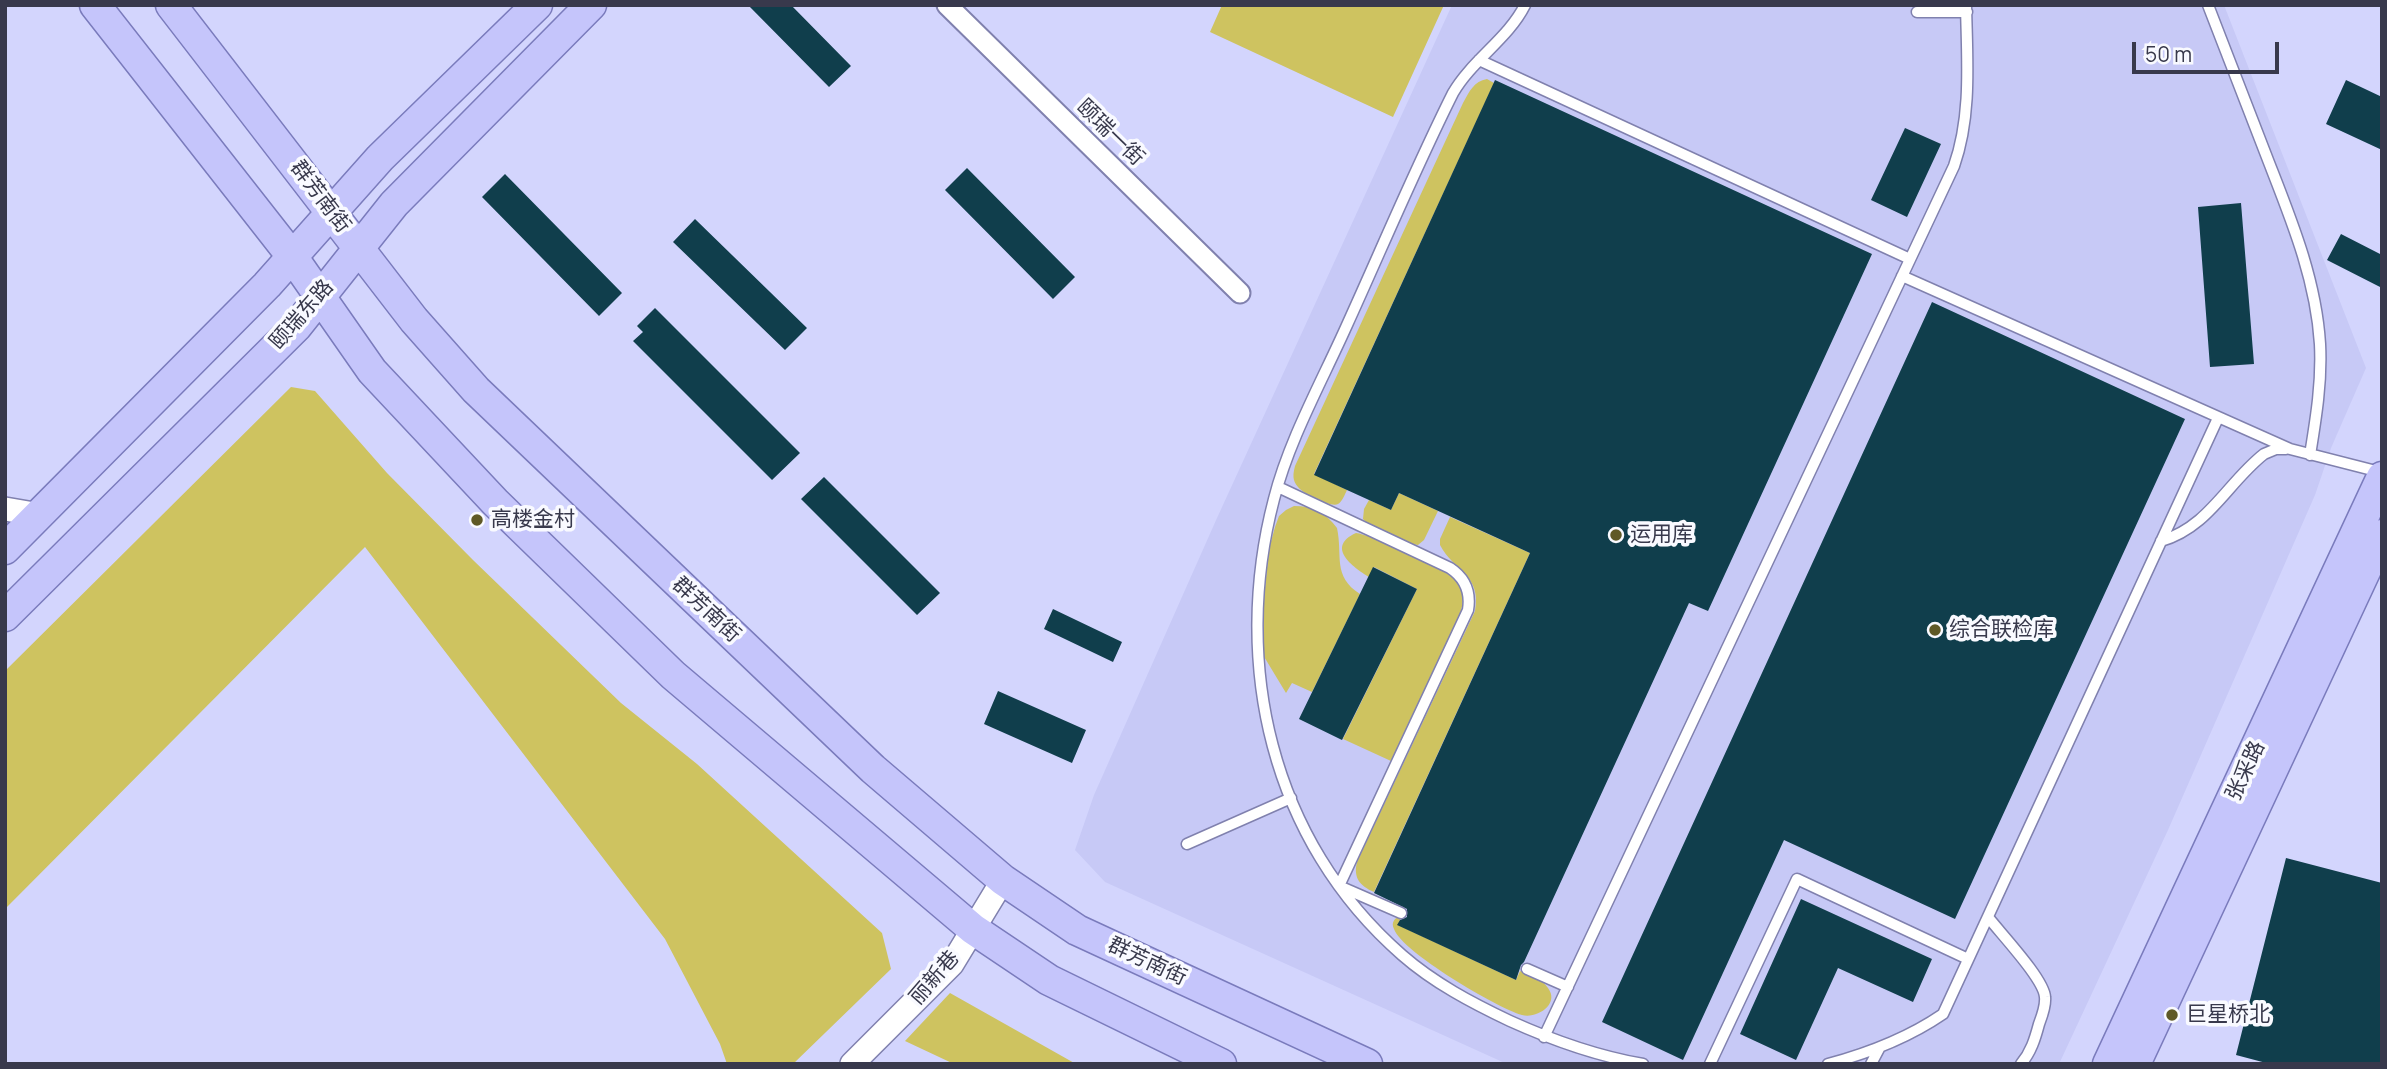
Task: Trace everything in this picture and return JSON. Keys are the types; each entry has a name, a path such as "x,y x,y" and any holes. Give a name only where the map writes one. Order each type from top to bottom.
{"main road":[{"path":"95,5 291,256 372,370 495,502 663,665 973,929 1049,980 1221,1064"},
{"name":"群芳南街","path":"171,5 414,320 476,390 873,768 1003,880 1077,930 1367,1064"},
{"path":"5,549 267,285 380,158 537,5"},
{"name":"颐瑞东路","path":"5,616 297,326 394,204 591,5"},
{"name":"张采路","path":"2108,1064 2382,475"},
{"name":"张采路","path":"2136,1064 2382,535"}],"street":[{"name":"颐瑞一街","path":"947,5 1241,293"},
{"path":"5,509 40,515"},
{"name":"丽新巷","path":"852,1064 952,964 1003,880"}],"lane":[{"path":"1525,5 1514,23 1462,79 1450,98 1298,432 1278,487 1260,566 1256,636 1263,707 1280,775 1309,841 1350,901 1402,955 1467,1001 1544,1037 1643,1064"},
{"path":"2208,5 2288,213 2310,282 2318,322 2321,377 2310,455"},
{"path":"1544,1037 1954,166 1962,138 1967,85 1966,9 1917,12"},
{"path":"1479,60 1910,259"},
{"path":"1902,276 2290,449 2382,475"},
{"path":"1828,1064 1897,1040 1943,1014 2218,418"},
{"path":"2161,541 2181,534 2198,523 2263,454 2276,449 2290,449"},
{"path":"1278,487 1450,568 1465,583 1469,594 1466,614 1339,886"},
{"path":"1187,844 1291,798"},
{"path":"1710,1064 1797,878 1968,959"},
{"path":"1339,886 1401,913"},
{"path":"1988,917 2044,991 2045,1005 2035,1040 2021,1064"},
{"path":"1527,969 1568,987"},
{"path":"1871,1064 1880,1047"}],"shaded area":[{"path":"1222,5 1444,5 1393,117 1210,32"},
{"path":"1452,5 2224,5 2366,368 2331,448 2315,495 2168,830 2059,1064 1507,1064 1105,882 1075,850 1094,795 1217,518"},
{"path":"1487,79 1494,83 1314,474 1347,490 1338,504 1323,502 1298,487 1294,477 1295,466 1463,103 1475,85"},
{"path":"291,387 315,391 387,473 621,703 697,764 882,933 891,969 793,1064 727,1064 720,1044 665,939 365,547 5,909 5,671"},
{"path":"1399,493 1438,511 1424,540 1418,545 1388,536 1363,519 1369,500 1391,510"},
{"path":"1294,506 1318,511 1337,528 1342,573 1351,587 1360,594 1312,692 1292,683 1286,693 1263,655 1264,597 1269,549 1275,527 1279,516"},
{"path":"1450,517 1530,553 1374,892 1359,881 1356,873 1357,862 1475,611 1476,599 1470,581 1440,545"},
{"path":"1356,533 1392,546 1452,576 1461,587 1463,596 1458,619 1391,761 1343,739 1417,589 1374,567 1369,577 1356,568 1342,550 1347,538"},
{"path":"1399,916 1398,925 1516,980 1520,971 1539,980 1551,994 1549,1005 1534,1015 1522,1015 1473,991 1431,964 1401,939 1393,925"},
{"path":"950,993 1076,1064 954,1064 905,1041"}],"building":[{"path":"748,5 791,5 851,66 829,87"},
{"name":"运用库","path":"1495,80 1872,254 1708,611 1689,603 1516,980 1397,925 1407,917 1407,909 1374,893 1530,553 1399,493 1391,510 1314,475"},
{"path":"2346,80 2382,97 2382,150 2326,124"},
{"path":"1905,128 1941,144 1907,217 1871,200"},
{"path":"967,168 1075,277 1053,299 945,190"},
{"path":"505,174 622,293 599,316 482,197"},
{"path":"2241,203 2254,364 2210,367 2198,207"},
{"path":"695,219 807,328 785,350 673,242"},
{"path":"2341,234 2382,255 2382,288 2327,260"},
{"name":"综合联检库","path":"1932,302 2185,419 1955,919 1784,840 1683,1060 1602,1022"},
{"path":"655,308 800,453 772,480 633,341 643,332 637,326"},
{"path":"824,477 940,593 917,615 801,499"},
{"path":"1373,567 1417,589 1342,740 1299,719"},
{"path":"1053,609 1122,642 1113,662 1044,629"},
{"path":"998,691 1086,730 1072,763 984,724"},
{"path":"2286,858 2382,883 2382,1064 2270,1064 2236,1055"},
{"path":"1801,899 1932,959 1913,1002 1838,968 1796,1060 1740,1034"}],"place":[{"name":"高楼金村","path":"477,520"},
{"name":"运用库","path":"1616,535"},
{"name":"综合联检库","path":"1935,630"},
{"name":"巨星桥北","path":"2172,1015"}]}
